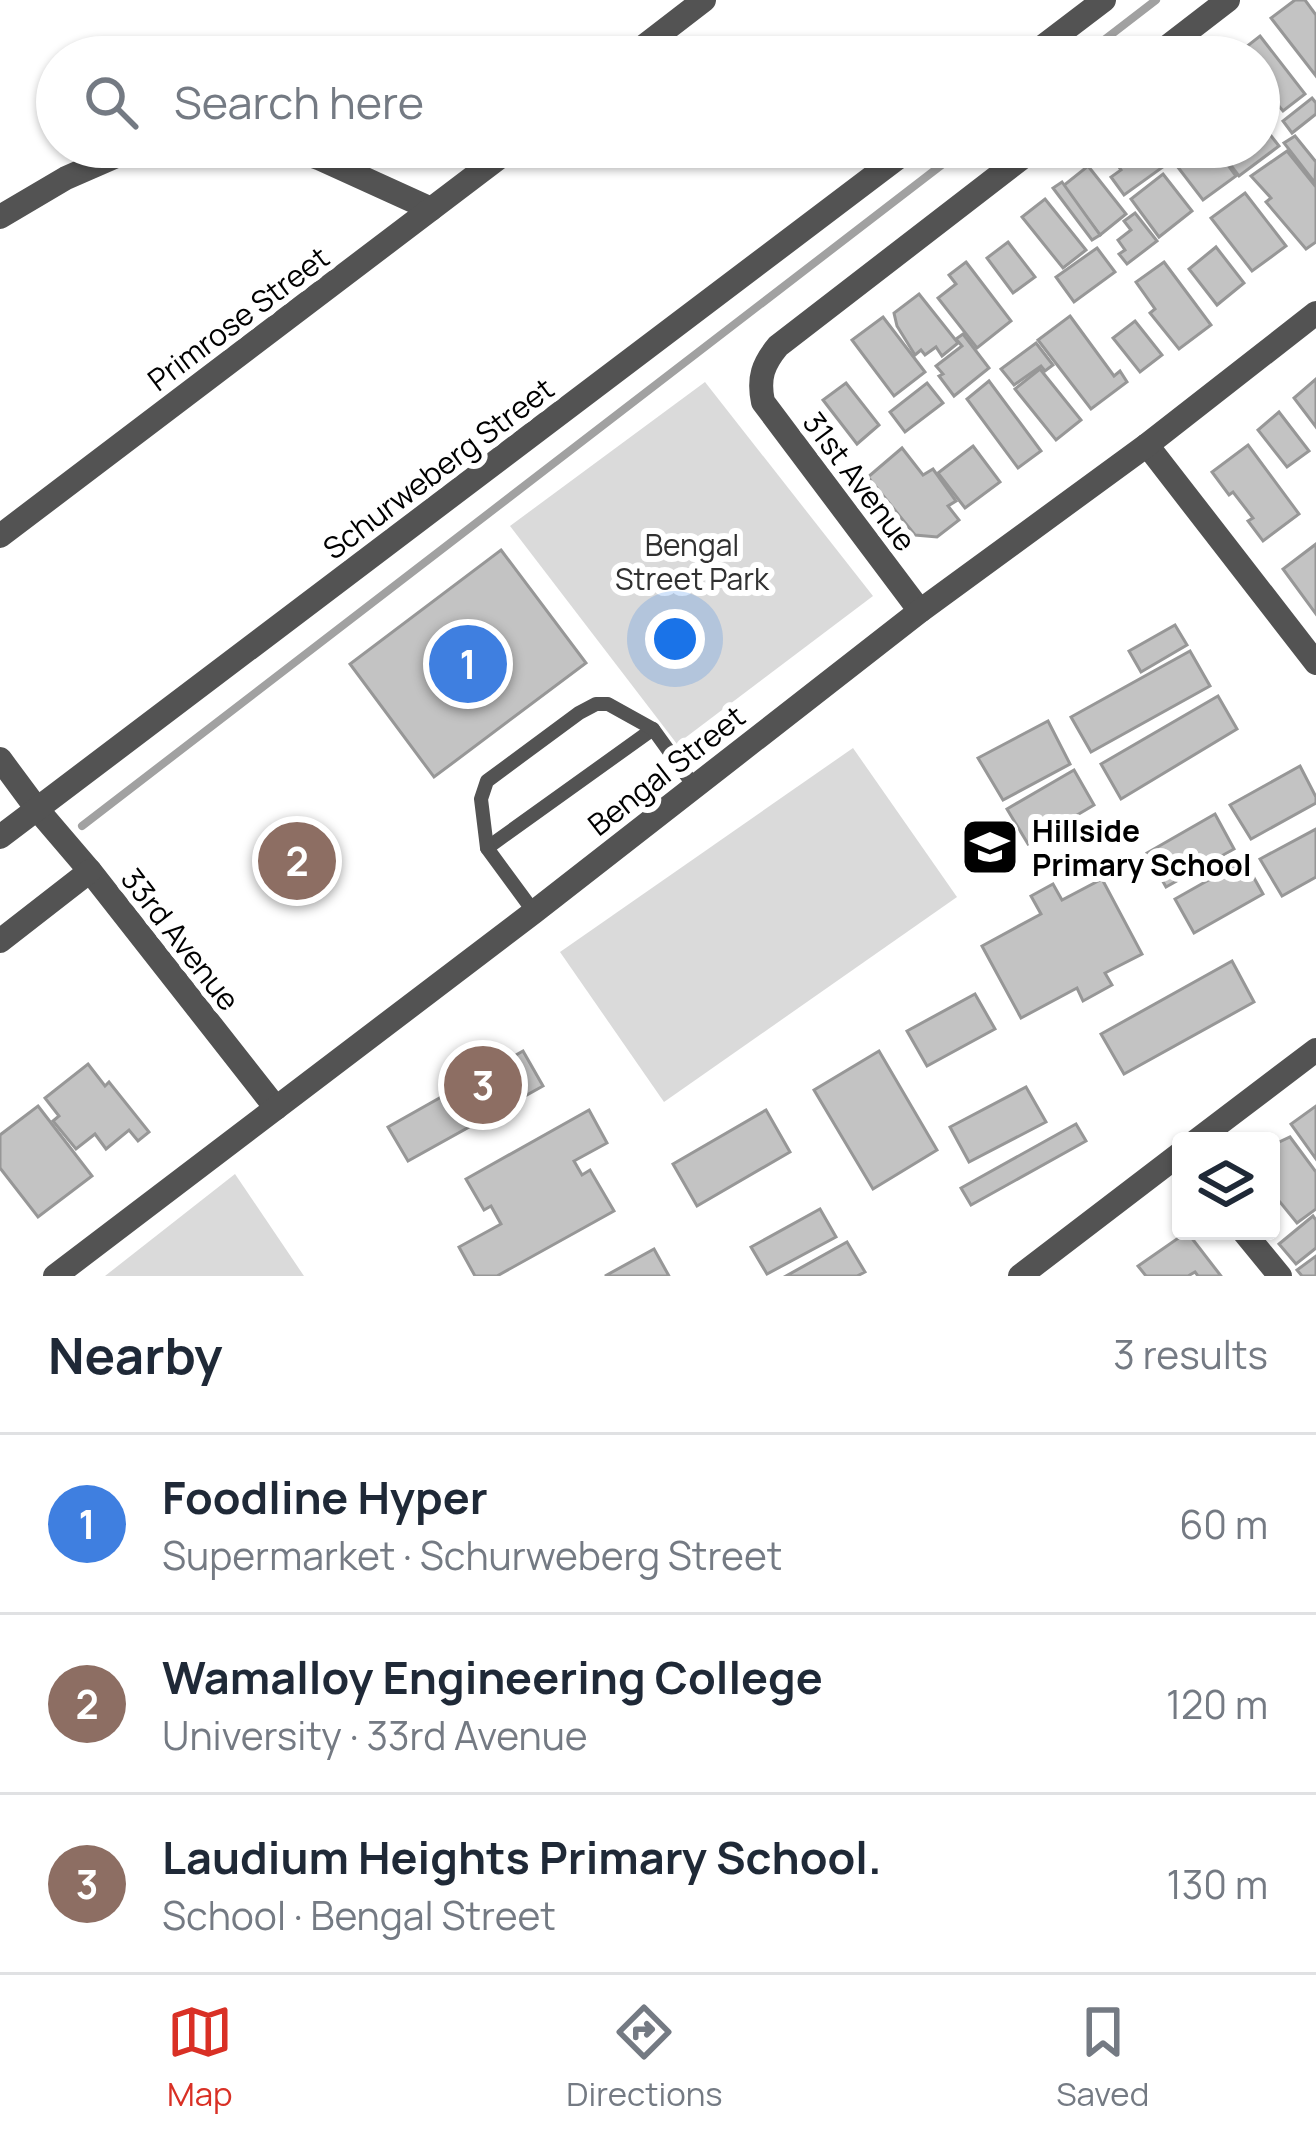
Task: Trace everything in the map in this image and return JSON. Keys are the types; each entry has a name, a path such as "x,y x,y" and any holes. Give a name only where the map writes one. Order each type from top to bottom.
{"street":[{"path":"1057,36 1104,0"},
{"path":"1181,36 1228,0"},
{"path":"657,36 702,1"},
{"path":"0,217 89,168"},
{"path":"341,168 431,209"},
{"name":"Primrose Street","path":"0,536 485,168"},
{"name":"Schurweberg Street","path":"0,837 884,168"},
{"name":"31st Avenue","path":"920,611 763,402 759,383 765,362 778,346 1009,168"},
{"name":"Bengal Street","path":"55,1276 1316,313"},
{"path":"1147,445 1316,663"},
{"name":"33rd Avenue","path":"0,758 276,1108"},
{"path":"0,941 90,872"},
{"path":"1208,1132 1316,1050"},
{"path":"1019,1276 1172,1161"},
{"path":"1250,1240 1280,1276"}],"lane":[{"path":"534,912 487,848 482,799 487,781 578,713 608,704 653,729 694,786"},
{"path":"487,848 653,729"}],"green space":[{"name":"Bengal Street Park","path":"705,382 873,596 677,744 510,526"},
{"path":"853,748 957,897 664,1102 560,952"},
{"path":"235,1174 304,1276 105,1276"}],"building":[{"path":"1295,0 1305,0 1316,15 1316,76 1271,18"},
{"path":"1280,62 1305,94 1283,111 1280,107"},
{"path":"1312,98 1316,114 1292,133 1283,121"},
{"path":"1295,136 1316,162 1315,183 1284,143"},
{"path":"1287,151 1316,187 1316,242 1306,249 1266,202 1271,198 1251,176 1263,168 1280,168 1280,156"},
{"path":"1090,168 1126,214 1100,235 1063,186"},
{"path":"1161,168 1124,195 1111,177 1121,170"},
{"path":"1179,168 1230,168 1236,176 1203,200"},
{"path":"1163,174 1192,211 1159,237 1131,199"},
{"path":"1062,182 1100,235 1092,240 1053,188"},
{"path":"1245,193 1286,246 1252,271 1211,218"},
{"path":"1045,199 1086,250 1063,268 1022,217"},
{"path":"1135,213 1157,241 1127,264 1119,254 1125,250 1118,240 1131,230 1124,221"},
{"path":"1008,242 1035,277 1013,293 987,258"},
{"path":"1216,247 1244,283 1217,305 1189,269"},
{"path":"1097,248 1115,272 1074,302 1056,277"},
{"path":"966,262 1011,321 977,348 938,298 956,284 949,275"},
{"path":"1164,262 1211,325 1179,349 1150,313 1155,309 1136,282"},
{"path":"919,294 958,343 942,356 936,347 915,355 897,326 894,313"},
{"path":"1070,316 1114,376 1120,371 1127,382 1091,409 1038,340"},
{"path":"883,317 925,372 894,396 852,340"},
{"path":"1135,321 1162,355 1140,372 1113,338"},
{"path":"963,334 989,368 954,396 936,366 962,346 956,339"},
{"path":"1036,343 1053,365 1045,371 1041,366 1014,385 1001,369"},
{"path":"1040,369 1081,420 1056,440 1015,389"},
{"path":"1316,379 1316,427 1294,398"},
{"path":"989,381 1041,451 1018,468 967,399"},
{"path":"846,383 879,425 857,444 823,400"},
{"path":"927,383 943,403 905,432 890,412"},
{"path":"1279,412 1309,451 1287,467 1258,430"},
{"path":"1248,445 1299,514 1263,541 1248,521 1253,518 1212,472"},
{"path":"973,446 1000,482 965,508 938,473"},
{"path":"902,448 923,475 933,469 956,501 948,506 959,520 937,537 915,535 868,477"},
{"path":"1316,544 1316,614 1283,569"},
{"path":"501,550 586,663 434,777 350,664"},
{"path":"1175,625 1187,645 1141,672 1129,651"},
{"path":"1190,651 1210,686 1091,752 1071,717"},
{"path":"1218,696 1237,729 1121,799 1101,764"},
{"path":"1048,721 1070,764 1003,800 978,758"},
{"path":"1300,766 1316,803 1251,839 1230,805"},
{"path":"1074,770 1094,805 1028,844 1007,809"},
{"path":"1215,814 1234,849 1166,887 1147,853"},
{"path":"1316,829 1316,877 1282,896 1260,859"},
{"path":"1244,860 1263,894 1194,933 1175,899"},
{"path":"1102,879 1142,954 1105,973 1112,985 1083,1001 1077,988 1021,1018 982,946 1041,914 1031,896 1053,884 1062,900"},
{"path":"1232,961 1254,1002 1124,1074 1101,1034"},
{"path":"975,994 995,1029 927,1066 907,1031"},
{"path":"523,1051 543,1086 408,1161 388,1127"},
{"path":"879,1051 937,1150 873,1189 814,1090"},
{"path":"88,1064 105,1086 109,1082 149,1132 138,1141 129,1130 106,1149 95,1134 76,1149 53,1121 59,1116 45,1098"},
{"path":"1026,1087 1046,1122 969,1162 950,1127"},
{"path":"38,1106 92,1176 38,1217 0,1168 0,1135"},
{"path":"1316,1106 1316,1159 1291,1124"},
{"path":"589,1110 607,1143 574,1161 582,1175 590,1170 614,1211 497,1276 475,1276 459,1247 501,1224 491,1206 484,1210 466,1179"},
{"path":"766,1110 790,1152 697,1206 673,1164"},
{"path":"1076,1124 1086,1141 971,1205 961,1188"},
{"path":"1290,1137 1316,1172 1316,1209 1297,1223 1280,1202 1280,1142"},
{"path":"820,1209 836,1237 767,1274 751,1247"},
{"path":"1313,1216 1316,1248 1296,1264 1279,1244"},
{"path":"1175,1240 1193,1240 1221,1276 1195,1272 1146,1276 1138,1266"},
{"path":"847,1242 865,1272 786,1276"},
{"path":"654,1249 669,1276 605,1276"},
{"path":"1316,1256 1316,1276 1302,1276 1297,1270"}],"waterway":[{"path":"1109,36 1156,0"},
{"path":"82,826 938,168"}],"place":[{"name":"Foodline Hyper","path":"468,664"},
{"name":"Hillside Primary School","path":"990,847"},
{"name":"Wamalloy Engineering College","path":"297,861"},
{"name":"Laudium Heights Primary School.","path":"483,1085"}]}
